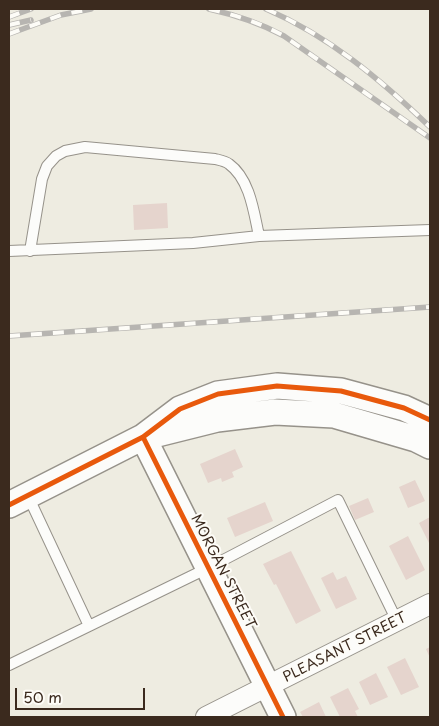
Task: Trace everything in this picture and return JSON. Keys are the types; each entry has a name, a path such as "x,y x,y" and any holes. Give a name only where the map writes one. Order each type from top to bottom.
{"street":[{"path":"18,500 143,437 180,410 218,394 277,386 341,392 404,408 430,420"},
{"path":"143,437 216,419 275,412 334,416 416,439 430,446"},
{"name":"MORGAN STREET","path":"143,437 283,717"},
{"name":"PLEASANT STREET","path":"206,717 430,604"}],"lane":[{"path":"30,251 42,179 47,166 56,156 65,151 85,147 215,158 224,162 235,170 250,196 259,236"},
{"path":"9,251 193,243 259,236 430,230"},
{"path":"18,500 89,626"},
{"path":"9,666 208,568 338,500 397,621"}],"building":[{"path":"167,203 168,228 134,230 133,205"},
{"path":"235,449 243,467 232,472 234,477 222,482 221,478 208,483 200,464"},
{"path":"415,480 425,501 408,508 399,487"},
{"path":"368,498 374,512 355,520 349,506"},
{"path":"265,502 273,521 235,537 227,518"},
{"path":"430,517 430,545 419,523"},
{"path":"408,536 425,570 406,580 389,546"},
{"path":"291,551 321,611 296,624 276,584 274,585 263,564"},
{"path":"333,572 337,580 346,576 357,599 336,609 321,578"},
{"path":"430,647 430,658 426,649"},
{"path":"405,658 419,687 401,695 387,667"},
{"path":"376,673 388,697 370,705 359,682"},
{"path":"348,688 359,709 355,711 358,717 340,717 330,697"},
{"path":"319,702 326,717 303,717 300,712"}],"railway":[{"path":"9,17 31,9"},
{"path":"9,34 61,15 91,9"},
{"path":"209,9 248,20 284,36 430,138"},
{"path":"266,9 311,32 333,46 373,76 430,127"},
{"path":"9,25 31,20"},
{"path":"9,336 430,307"}],"cycle path":[{"path":"9,505 143,437 180,409 218,394 277,386 341,391 404,408 430,420"},
{"path":"143,437 283,717"}]}
